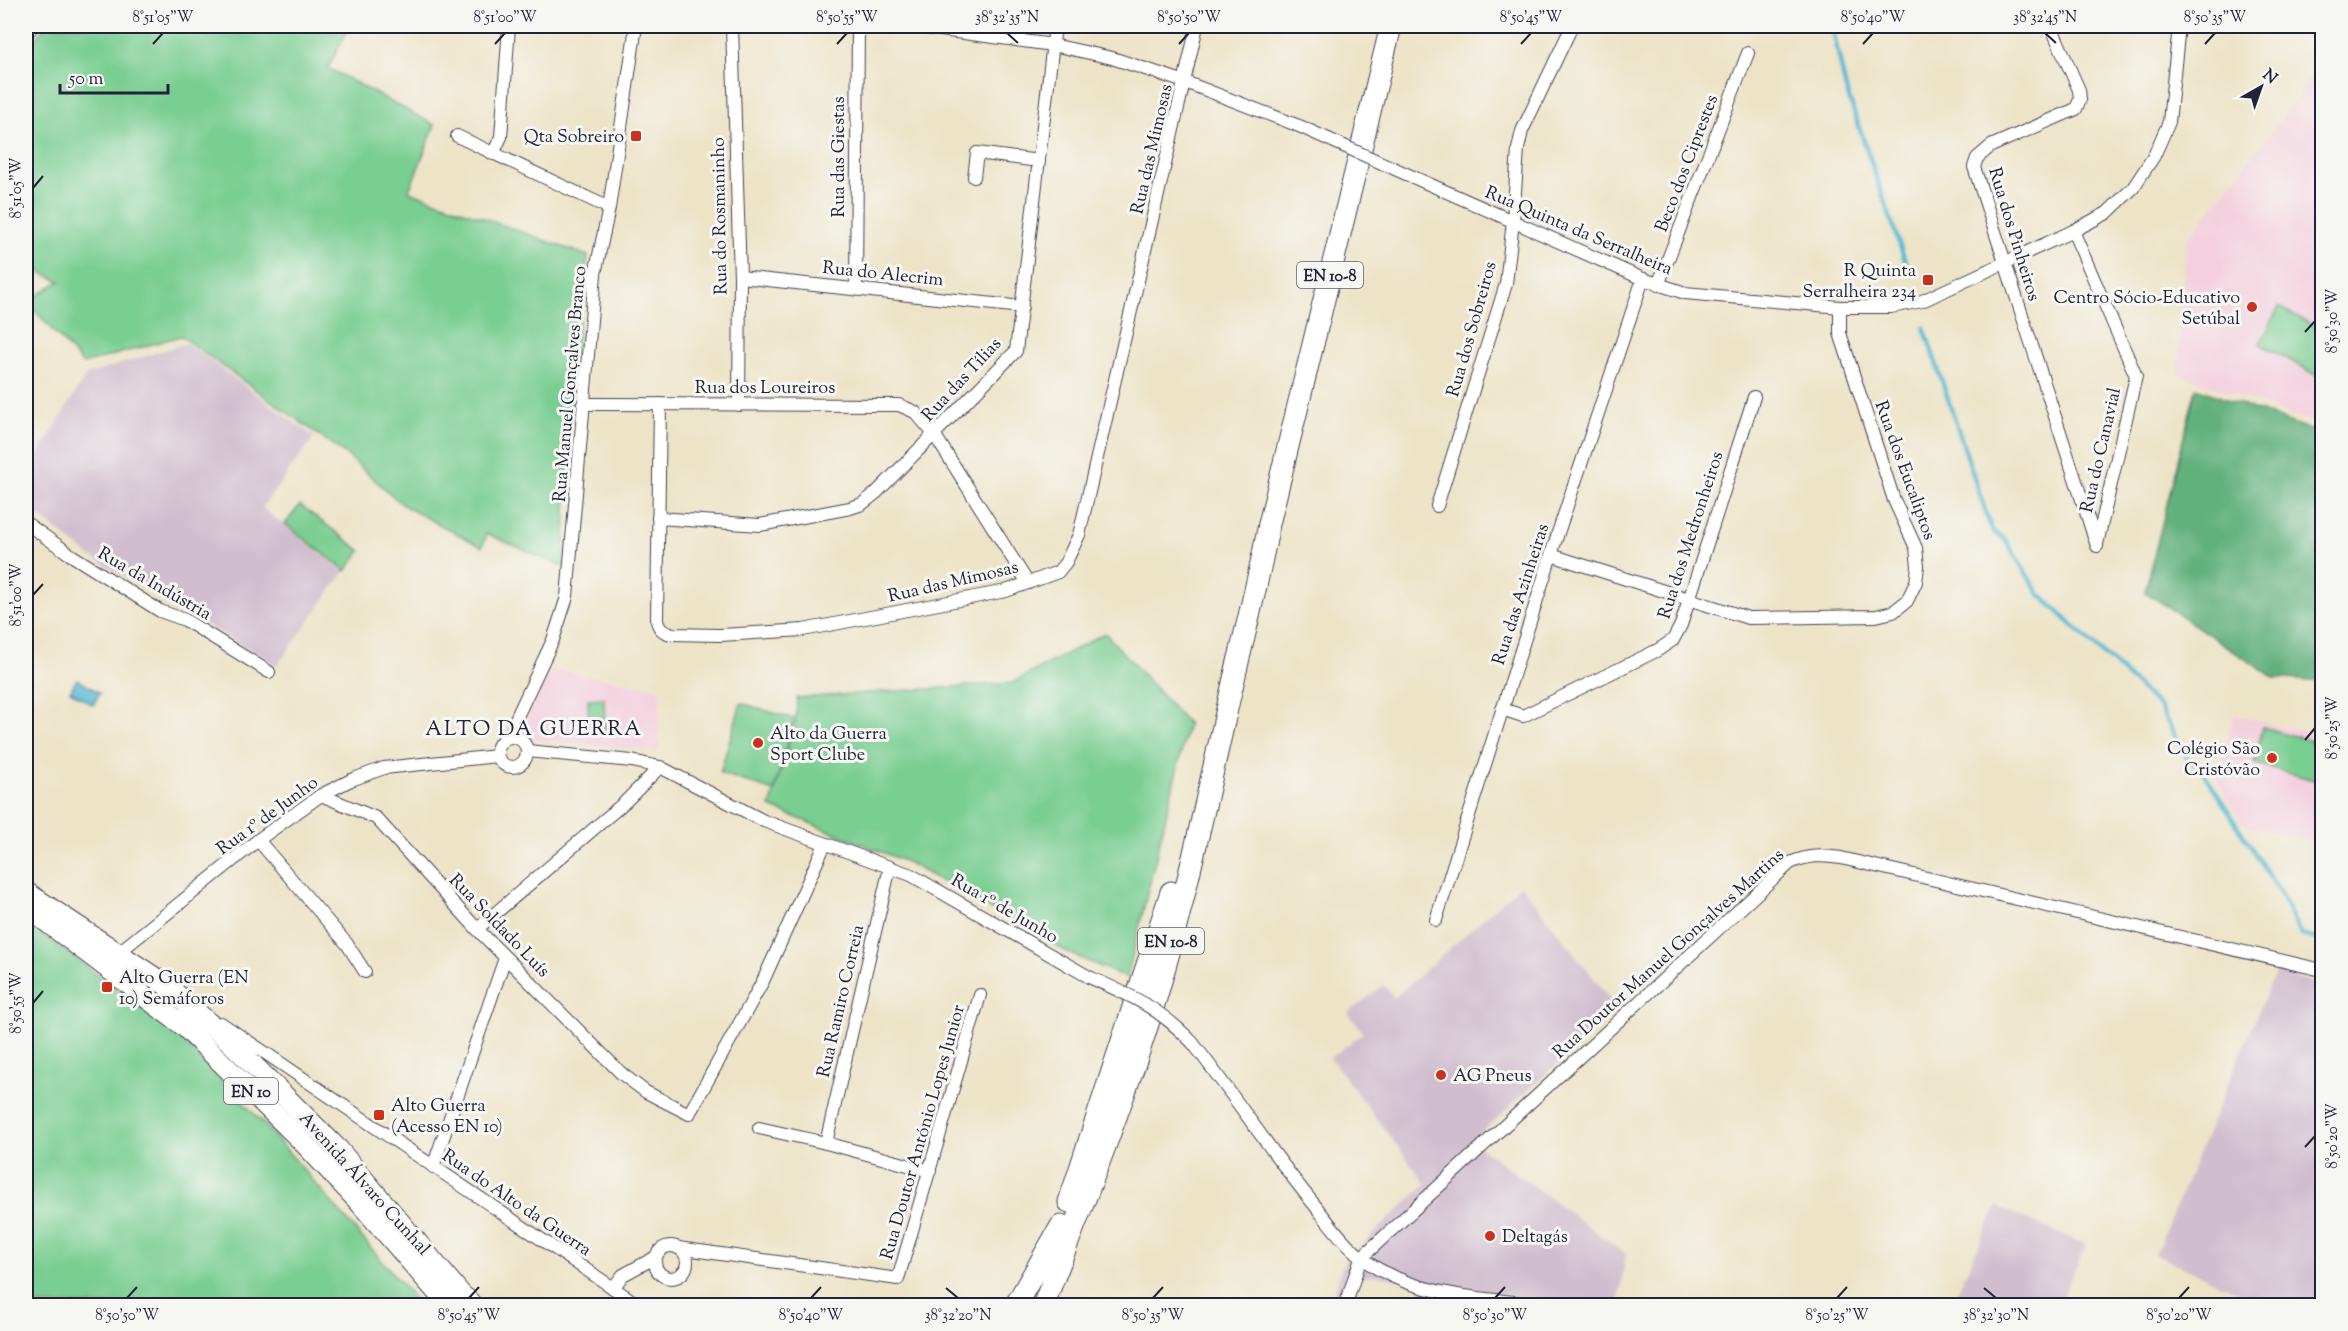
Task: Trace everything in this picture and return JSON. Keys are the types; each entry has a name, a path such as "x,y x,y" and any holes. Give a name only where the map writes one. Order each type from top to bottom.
{"highway":[{"name":"EN 10-8","path":"1043,1305 1100,1160 1146,1029 1184,897 1257,589 1269,524 1392,26"},
{"name":"EN 10-8","path":"1030,1305 1061,1226 1170,896 1246,585 1269,524"},
{"path":"1059,1305 1096,1190 1100,1160"},
{"path":"1015,1305 1061,1226"}],"main road":[{"name":"Avenida Álvaro Cunhal","path":"26,892 166,985 229,1041 338,1149 465,1304"},
{"name":"Avenida Álvaro Cunhal","path":"26,906 185,1027 300,1139 360,1203 465,1304"}],"street":[{"path":"26,34 33,26"},
{"path":"493,154 501,137 509,26"},
{"name":"Rua Manuel Gonçalves Branco","path":"512,736 514,723 562,618 567,597 595,274 609,208 636,26"},
{"name":"Rua do Rosmaninho","path":"732,26 740,277 739,405"},
{"name":"Rua das Giestas","path":"856,288 858,26"},
{"name":"Rua Quinta da Serralheira","path":"916,26 1053,45 1112,57 1185,82 1299,126 1643,279 1685,293 1840,306 1891,307 1914,303 2073,231 2107,213 2133,188 2154,156 2169,122 2179,26"},
{"name":"Rua das Tílias","path":"658,518 760,525 862,504 876,493 1016,351 1054,26"},
{"name":"Rua das Mimosas","path":"660,404 657,621 659,627 671,634 732,635 803,630 1006,591 1058,572 1066,562 1079,534 1197,26"},
{"name":"Rua dos Sobreiros","path":"1437,506 1506,284 1514,221 1518,149 1522,131 1572,26"},
{"name":"Rua dos Pinheiros","path":"2051,26 2079,90 2080,99 2076,109 1991,146 1977,158 1974,167 2097,546"},
{"name":"Beco dos Ciprestes","path":"1658,285 1748,53"},
{"path":"457,136 609,208"},
{"path":"974,177 977,153 1039,160"},
{"name":"Rua do Canavial","path":"2073,231 2136,376 2097,546"},
{"name":"Rua do Alecrim","path":"740,277 1022,307"},
{"name":"Rua das Azinheiras","path":"1436,921 1551,555 1643,279"},
{"name":"Rua dos Eucaliptos","path":"1551,555 1748,618 1876,616 1893,612 1907,601 1916,582 1918,566 1916,548 1894,500 1840,333 1840,306"},
{"name":"Rua dos Medronheiros","path":"1502,710 1522,716 1658,650 1673,640 1690,599 1754,398"},
{"name":"Rua dos Loureiros","path":"583,404 899,405 915,412 934,434 1028,583"},
{"name":"Rua da Indústria","path":"26,523 71,555 160,611 185,620 269,672"},
{"path":"512,736 522,741 527,751 523,762 518,766 505,765 497,756 500,743 512,736"},
{"name":"Rua 1º de Junho","path":"527,751 632,760 660,767 764,821 890,867 931,886 1089,977 1146,1003 1162,1014 1192,1042 1284,1167 1347,1245 1361,1258 1382,1271 1422,1287 1449,1293 1545,1305"},
{"name":"Rua 1º de Junho","path":"118,953 258,840 321,795 351,780 384,768 497,756"},
{"path":"477,930 625,802 660,767"},
{"name":"Rua Soldado Luís","path":"321,795 376,818 477,930 622,1074 646,1092 689,1114 764,981 825,844"},
{"path":"258,840 347,944 365,972"},
{"name":"Rua Doutor Manuel Gonçalves Martins","path":"1345,1305 1361,1258 1790,863 1806,856 1824,855 1841,858 2322,970"},
{"name":"Rua Ramiro Correia","path":"826,1143 890,867"},
{"path":"433,1167 505,958"},
{"name":"Rua do Alto da Guerra","path":"166,985 295,1075 640,1305"},
{"name":"Rua Doutor António Lopes Junior","path":"678,1248 898,1279 980,995"},
{"path":"759,1128 930,1171"},
{"path":"613,1288 623,1275 656,1257 666,1247 683,1251 687,1263 686,1269 677,1277 671,1278 660,1273 656,1257"}],"shaded area":[{"name":"Centro Sócio-Educativo Setúbal","path":"2322,56 2322,426 2178,374 2186,241 2300,95"},
{"path":"187,343 314,437 262,508 344,572 277,666 90,556 26,505 26,475 86,375"},
{"path":"552,669 660,689 659,751 532,739 525,724"},
{"name":"Colégio São Cristóvão","path":"2234,715 2322,736 2322,843 2243,825 2216,779"},
{"path":"1521,885 1618,1009 1472,1141 1626,1254 1618,1305 1576,1305 1371,1275 1361,1278 1352,1305 1330,1306 1344,1262 1426,1184 1330,1058 1363,1033 1348,1013 1384,985 1394,998"},
{"path":"2276,971 2322,985 2322,1305 2268,1305 2155,1255"},
{"path":"1997,1206 2086,1245 2058,1305 1951,1305"}],"green space":[{"path":"46,26 350,26 328,68 435,125 409,191 588,256 574,372 564,567 487,534 482,547 404,506 349,457 181,336 83,364 27,302 60,281 41,273 26,254 26,50"},
{"path":"2279,307 2322,330 2322,378 2260,344"},
{"path":"2196,388 2322,434 2322,682 2274,678 2145,592"},
{"path":"300,505 361,551 346,571 285,524"},
{"path":"1105,633 1188,724 1127,978 1069,953 909,863 770,807 796,719 797,698 1012,683"},
{"path":"604,698 605,731 589,732 588,699"},
{"name":"Alto da Guerra Sport Clube","path":"741,703 794,719 774,791 720,773"},
{"path":"2263,727 2322,744 2322,762 2317,781 2254,763"},
{"path":"26,922 175,1032 266,1126 420,1305 26,1305"}],"water":[{"path":"77,679 100,693 93,705 70,691"}],"waterway":[{"path":"1832,26 1846,89 1910,275"},
{"path":"1924,327 1992,531 2004,538 2039,594 2159,706 2188,760 2200,767 2279,891 2301,935 2322,940"}],"place":[{"name":"Qta Sobreiro","path":"636,136"},
{"name":"R Quinta Serralheira 234","path":"1928,280"},
{"name":"Centro Sócio-Educativo Setúbal","path":"2252,307"},
{"name":"Alto da Guerra Sport Clube","path":"758,743"},
{"name":"Colégio São Cristóvão","path":"2272,758"},
{"name":"Alto Guerra (EN 10) Semáforos","path":"107,987"},
{"name":"AG Pneus","path":"1441,1075"},
{"name":"Alto Guerra (Acesso EN 10)","path":"379,1115"},
{"name":"Deltagás","path":"1490,1236"}],"district":[{"name":"ALTO DA GUERRA","path":"534,728"}]}
